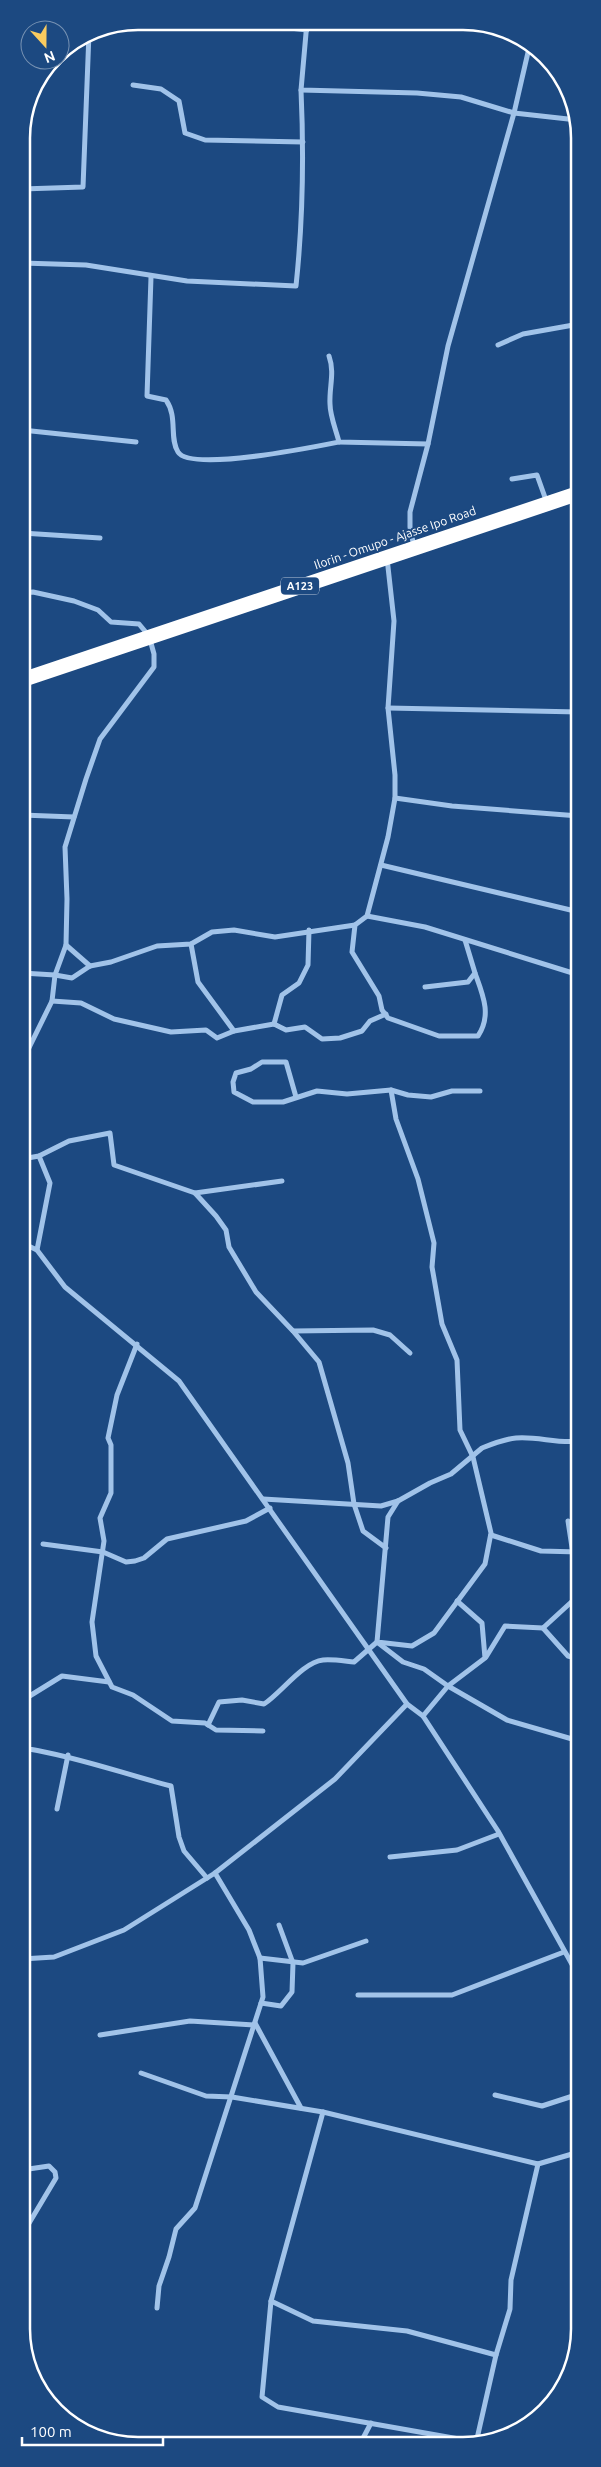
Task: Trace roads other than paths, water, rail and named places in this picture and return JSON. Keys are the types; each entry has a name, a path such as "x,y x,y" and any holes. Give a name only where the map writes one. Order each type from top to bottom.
{"highway":[{"name":"Ilorin - Omupo - Ajasse Ipo Road","path":"30,678 149,636 571,496"}],"street":[{"path":"30,263 86,265 186,282 296,286 300,247 303,142 301,90 307,30"},
{"path":"30,189 83,187 89,42"},
{"path":"414,547 410,527 410,512 428,444 448,346 514,112 528,51"},
{"path":"133,85 161,89 179,101 186,133 194,138 205,140 303,142"},
{"path":"301,90 417,93 461,97 514,112 569,119"},
{"path":"151,277 148,396 166,400 171,407 176,446 182,457 191,460 216,460 279,454 339,442 428,444"},
{"path":"498,346 523,334 571,325"},
{"path":"329,356 332,382 330,407 339,442"},
{"path":"30,431 136,442"},
{"path":"512,479 537,475 547,504"},
{"path":"30,534 100,538"},
{"path":"30,973 55,974 72,978 90,966 111,962 157,946 191,944 212,932 224,930 275,936 355,925 367,916 388,837 394,798 395,775 388,708 394,621 387,558"},
{"path":"30,592 74,601 98,610 110,622 139,624 149,636 154,654 154,667 100,739 74,817 65,847 66,945 55,974 52,1001 30,1046"},
{"path":"388,708 571,712"},
{"path":"394,798 452,806 571,815"},
{"path":"30,814 74,817"},
{"path":"381,865 571,910"},
{"path":"367,916 425,927 571,973"},
{"path":"355,925 352,952 379,996 388,1018 439,1036 478,1036 484,1028 486,1003 465,940"},
{"path":"274,1024 282,995 299,983 308,966 309,930"},
{"path":"191,944 198,982 234,1031"},
{"path":"66,945 90,966"},
{"path":"425,986 468,982 475,973"},
{"path":"52,1001 82,1003 114,1019 171,1032 206,1030 217,1038 234,1031 274,1024 286,1030 306,1027 322,1039 340,1038 362,1031 370,1021 386,1014"},
{"path":"296,1098 286,1062 262,1062 251,1069 236,1073 233,1082 234,1092 253,1102 283,1102 317,1092 347,1094 391,1090 408,1095 431,1097 452,1091 480,1091"},
{"path":"377,1642 412,1646 434,1633 485,1564 490,1536 473,1457 460,1430 457,1360 442,1324 432,1267 434,1243 418,1179 396,1120 391,1090"},
{"path":"30,1157 39,1156 69,1141 110,1133 114,1165 195,1193 282,1181"},
{"path":"38,1250 50,1183 39,1156"},
{"path":"195,1193 226,1230 229,1247 256,1292 319,1362 348,1463 354,1504 363,1531 386,1548"},
{"path":"30,1246 38,1250 65,1287 137,1344 179,1381 371,1650 407,1704 423,1716 499,1834 571,1964"},
{"path":"293,1331 373,1330 390,1335 410,1353"},
{"path":"137,1344 117,1395 108,1438 111,1446 111,1493 100,1518 104,1541 92,1622 96,1656 112,1687 133,1695 172,1721 208,1725 216,1730 263,1732"},
{"path":"263,1499 381,1506 398,1501 430,1483 451,1474 482,1448 516,1438 571,1442"},
{"path":"208,1725 219,1702 242,1700 264,1704 278,1695 304,1668 322,1660 354,1662 371,1650 377,1642 388,1517 398,1501"},
{"path":"43,1544 102,1552 126,1562 135,1561 144,1558 167,1539 246,1521 270,1508"},
{"path":"568,1521 571,1544"},
{"path":"490,1536 540,1551 571,1551"},
{"path":"457,1601 482,1623 485,1658"},
{"path":"543,1628 571,1602"},
{"path":"423,1716 448,1686 485,1658 505,1626 543,1628 568,1656 571,1657"},
{"path":"377,1642 403,1662 424,1669 448,1686 507,1720 571,1739"},
{"path":"30,1696 62,1676 109,1682"},
{"path":"30,1958 54,1957 124,1930 215,1873 335,1779 407,1704"},
{"path":"30,1749 68,1755 112,1770 172,1786 179,1837 184,1850 207,1878"},
{"path":"57,1809 68,1755"},
{"path":"390,1857 457,1850 499,1834"},
{"path":"156,2308 159,2286 171,2252 176,2228 195,2208 263,1997 260,1958 249,1930 215,1873"},
{"path":"261,2003 281,2006 292,1992 293,1963 279,1925"},
{"path":"260,1958 303,1963 366,1941"},
{"path":"358,1995 452,1996 564,1952"},
{"path":"100,2035 190,2021 254,2024"},
{"path":"254,2024 301,2108"},
{"path":"141,2073 206,2096 232,2097 323,2112 538,2164 571,2155"},
{"path":"495,2095 542,2106 571,2097"},
{"path":"323,2112 271,2301 262,2397 278,2407 444,2437"},
{"path":"478,2436 496,2355 510,2309 511,2280 538,2164"},
{"path":"30,2169 49,2166 55,2172 56,2178 30,2222"},
{"path":"271,2301 313,2321 407,2331 496,2355"},
{"path":"364,2437 371,2423"}]}
